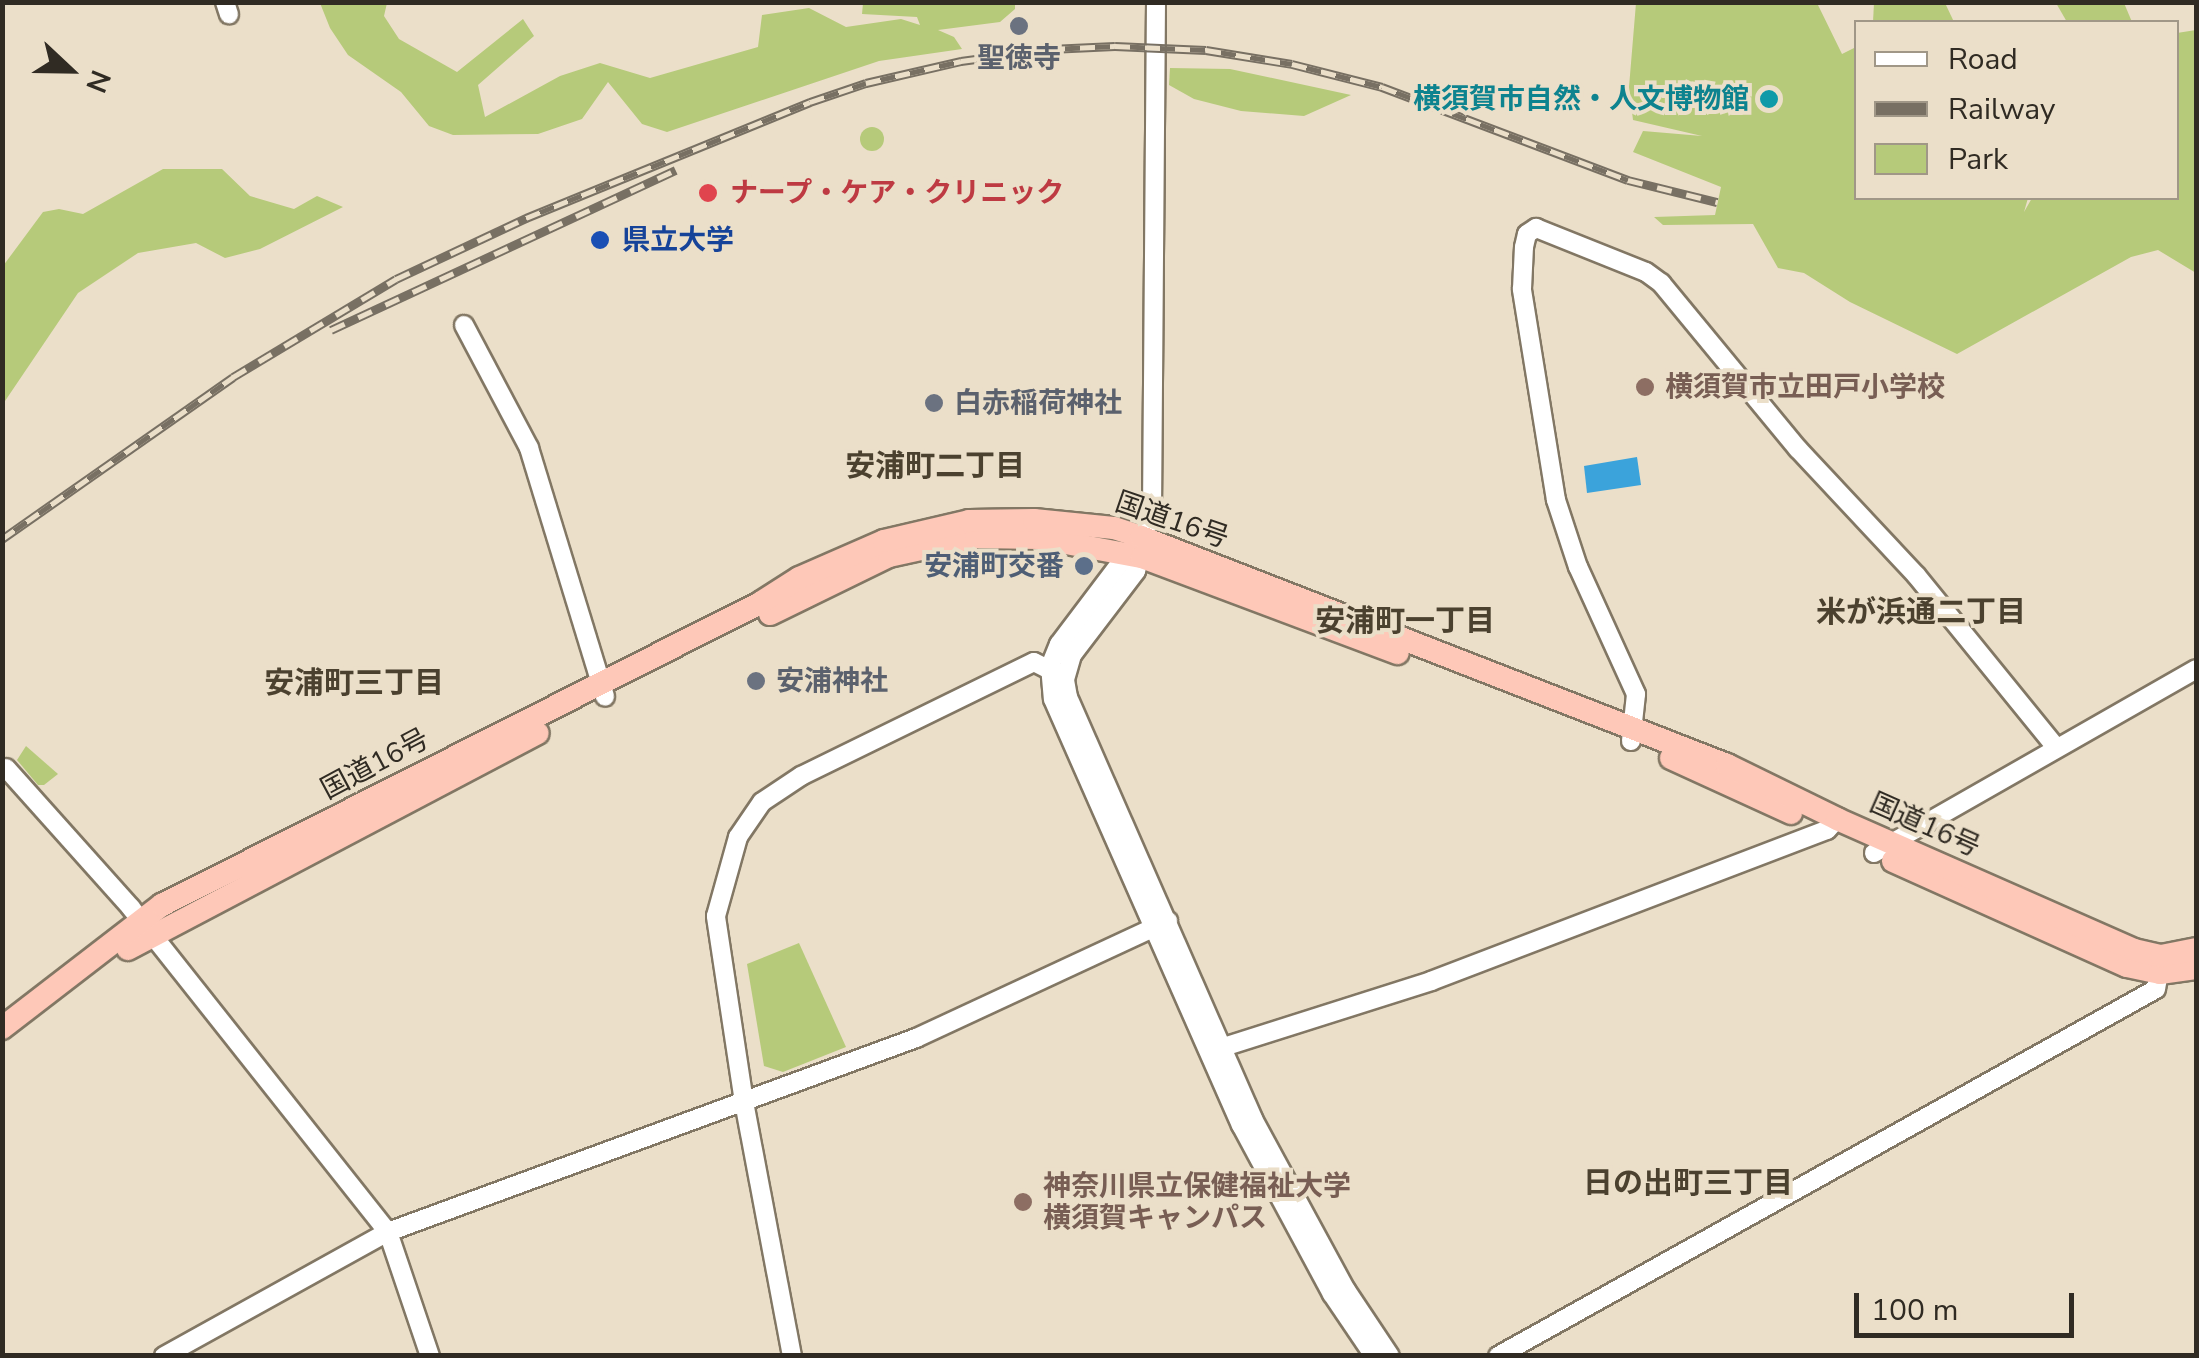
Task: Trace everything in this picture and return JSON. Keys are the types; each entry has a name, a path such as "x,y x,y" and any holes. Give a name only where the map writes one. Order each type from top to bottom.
{"highway":[{"name":"国道16号","path":"2,1028 146,927 603,690 889,556 976,537 1039,538 1136,549 1632,734 2127,966 2196,968"},
{"name":"国道16号","path":"2,1046 146,927"},
{"name":"国道16号","path":"2161,964 2196,949"}],"street":[{"path":"1065,680 1072,655 1090,632 1136,549 1152,506 1156,2"},
{"path":"1632,734 1636,694 1560,519 1522,289 1527,234 1536,228 1646,272 1661,283 1798,449 1916,575 2055,746"},
{"path":"464,325 466,337 519,422 530,448 603,690"},
{"path":"1136,549 1059,644 1050,666 1053,699 1162,924"},
{"path":"1050,666 1090,632"},
{"path":"792,1356 744,1102 716,916 738,837 762,802 801,776 1034,662 1050,666 1065,680 1276,1195 1374,1356"},
{"path":"1881,848 2055,746 2196,670"},
{"path":"6,768 146,927 388,1232 430,1356"},
{"path":"1215,1050 1431,981 1832,825"},
{"path":"164,1356 388,1232 916,1038 1162,924"},
{"path":"1498,1356 2156,989 2161,964"},
{"path":"1215,1050 1289,1191 1390,1356"}],"green space":[{"path":"320,3 387,3 384,16 399,39 457,72 523,19 534,36 478,85 485,117 560,76 600,63 650,78 758,47 762,15 809,8 846,27 901,19 920,25 917,17 862,14 863,3 1015,3 1015,9 1000,22 938,30 954,37 962,49 879,61 667,132 642,124 608,82 582,119 538,134 453,135 429,126 401,92 348,55 330,28"},
{"path":"1636,3 1817,3 1842,54 1854,48 1854,200 2027,200 2024,212 2031,200 2179,200 2179,33 2196,30 2196,273 2158,250 2131,257 1957,354 1850,302 1804,273 1778,268 1753,224 1663,225 1654,217 1715,215 1721,187 1633,152 1643,131 1702,136 1633,120 1629,87"},
{"path":"1874,3 1945,3 1953,20 1873,20"},
{"path":"2056,3 2124,3 2131,20 2066,20"},
{"path":"1170,68 1230,69 1351,95 1304,116 1241,111 1194,99 1169,85"},
{"path":"872,127 881,130 881,148 872,151 863,148 860,139 863,130"},
{"path":"163,169 222,169 250,196 294,209 317,196 343,207 260,249 225,258 196,243 138,253 78,293 3,404 3,266 43,212 59,209 83,214"},
{"path":"26,746 58,774 44,785 38,785 17,760"},
{"path":"799,943 846,1047 783,1072 764,1066 747,964"}],"water":[{"path":"1637,457 1641,485 1587,493 1584,466"}],"railway":[{"path":"2,539 233,377 396,279 526,218 810,102 866,83 961,61 1050,49 1115,46 1206,50 1292,64 1382,87 1628,180 1717,202"},
{"path":"331,330 676,170"}],"place":[{"name":"聖徳寺","path":"1019,26"},
{"name":"横須賀市自然・人文博物館","path":"1769,99"},
{"name":"ナープ・ケア・クリニック","path":"708,193"},
{"name":"県立大学","path":"600,240"},
{"name":"横須賀市立田戸小学校","path":"1645,387"},
{"name":"白赤稲荷神社","path":"934,403"},
{"name":"安浦町交番","path":"1084,566"},
{"name":"安浦神社","path":"756,681"},
{"name":"神奈川県立保健福祉大学 横須賀キャンパス","path":"1023,1202"}],"district":[{"name":"安浦町二丁目","path":"935,467"},
{"name":"米が浜通二丁目","path":"1921,613"},
{"name":"安浦町一丁目","path":"1405,622"},
{"name":"安浦町三丁目","path":"354,684"},
{"name":"日の出町三丁目","path":"1688,1184"}]}
